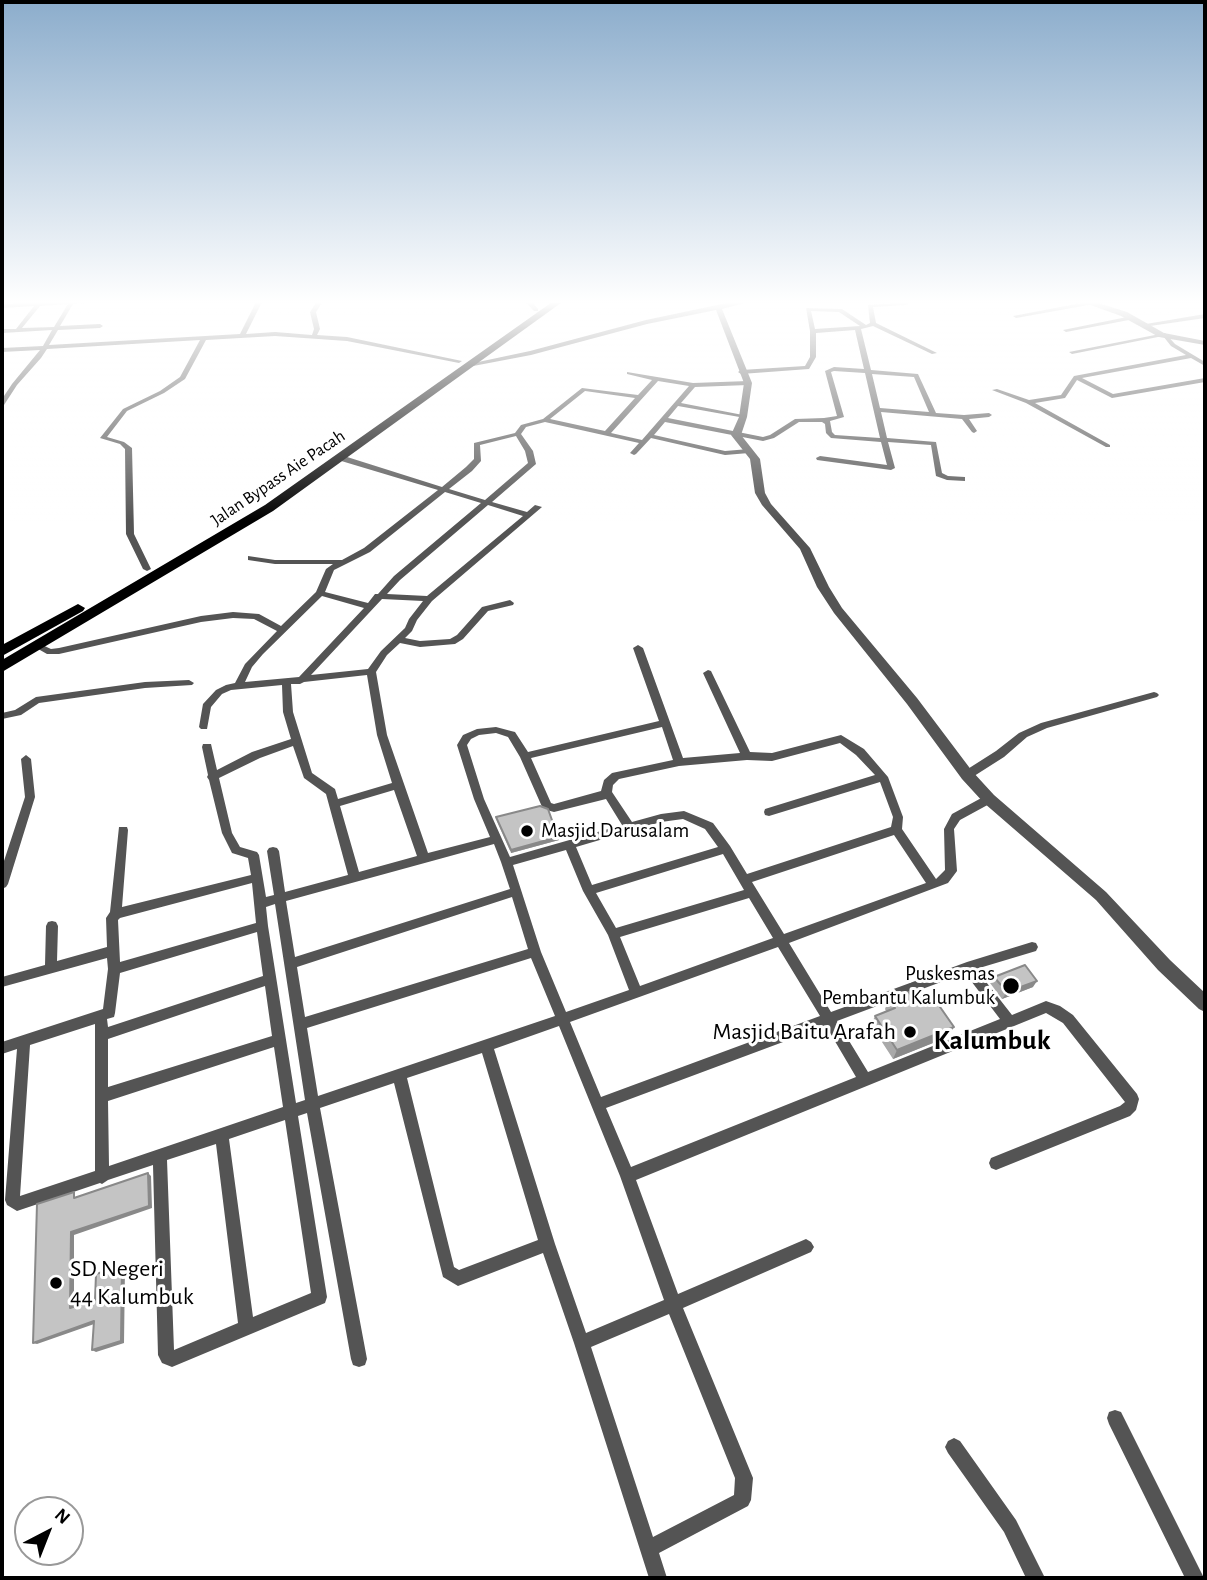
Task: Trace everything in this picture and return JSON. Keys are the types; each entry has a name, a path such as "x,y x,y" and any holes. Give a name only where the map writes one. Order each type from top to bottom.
{"highway":[{"path":"2,652 147,569 287,484 448,374"},
{"name":"Jalan Bypass Aie Pacah","path":"2,667 203,549 341,458 450,374"}],"street":[{"path":"2,404 25,374"},
{"path":"147,569 130,534 128,449 122,443 103,438 125,410 162,392 185,374"},
{"path":"632,374 693,385 767,374"},
{"path":"736,435 743,417 743,374"},
{"path":"665,420 767,439 797,420 825,421 841,417 829,374"},
{"path":"820,458 891,468 871,374"},
{"path":"901,374 916,375 933,414"},
{"path":"1028,402 1063,397 1076,377 1094,374"},
{"path":"1076,377 1112,396 1205,380"},
{"path":"607,433 656,380"},
{"path":"635,453 693,385"},
{"path":"239,684 248,666 320,593 330,569 367,550 445,490 478,459 476,444 518,434 523,426 545,420 584,389 639,397"},
{"path":"995,390 1028,402 1108,446"},
{"path":"677,404 743,417"},
{"path":"879,411 964,417 989,415"},
{"path":"964,417 974,431"},
{"path":"545,420 643,442"},
{"path":"825,421 829,425 828,433 833,437 934,443 939,474 947,478 962,479"},
{"path":"300,681 397,578 532,464 530,451 518,434"},
{"path":"736,435 755,459 758,486 767,505 801,542 838,610 912,701 967,775 989,799 1101,896 1164,965 1205,1004"},
{"path":"650,436 725,453 749,451"},
{"path":"341,458 528,515"},
{"path":"204,727 203,716 211,699 219,692 239,684 300,681 371,672 409,629 429,598 538,507"},
{"path":"251,558 275,562 341,562"},
{"path":"320,593 368,606"},
{"path":"378,596 429,598"},
{"path":"398,640 420,644 452,642 460,638 485,609 510,603"},
{"path":"38,646 50,652 59,651 233,614 256,616 282,630"},
{"path":"638,649 679,762"},
{"path":"371,672 382,735 424,859"},
{"path":"708,673 747,756"},
{"path":"286,680 288,712 296,741 308,775 328,788 355,878"},
{"path":"2,716 18,713 36,700 145,685 189,683"},
{"path":"967,775 1000,754 1023,734 1044,725 1154,695"},
{"path":"525,756 666,723"},
{"path":"630,828 613,797 606,795 554,807 548,806 516,738 505,731 477,732 467,737 462,745 479,799 507,862 535,952 561,1020 627,1176 673,1303 744,1478 742,1500 734,1506 649,1549"},
{"path":"606,795 608,783 616,776 679,762 747,756 772,758 841,739 860,752 883,777 898,817 896,830 934,886"},
{"path":"212,778 256,755 296,741"},
{"path":"160,1158 166,1355 172,1359 319,1297 268,980 261,904 253,855 236,850 227,833 212,778 207,747"},
{"path":"2,884 30,797 26,759"},
{"path":"769,813 883,777"},
{"path":"334,804 398,785"},
{"path":"24,1041 13,1203 102,1177 289,1114 934,886 944,880 951,871 949,829 956,817 989,799"},
{"path":"507,862 684,815 709,826 746,879 865,1079"},
{"path":"116,914 123,830"},
{"path":"746,879 896,830"},
{"path":"261,904 497,839"},
{"path":"569,844 589,891 613,934 636,992"},
{"path":"589,891 726,849"},
{"path":"273,851 278,899 301,1024 312,1104 359,1359"},
{"path":"2,1048 101,1016 111,1010 114,969 112,918 116,914 255,878"},
{"path":"290,964 517,891"},
{"path":"613,934 752,892"},
{"path":"51,968 52,926"},
{"path":"114,969 262,926"},
{"path":"597,1105 967,967 1032,947"},
{"path":"2,982 112,951"},
{"path":"301,1024 535,952"},
{"path":"967,967 1010,1022"},
{"path":"102,1035 268,980"},
{"path":"627,1176 1045,1007 1061,1013 1132,1099 1131,1104 1125,1111 996,1163"},
{"path":"101,1016 102,1177"},
{"path":"102,1097 278,1040"},
{"path":"486,1045 547,1244 658,1578"},
{"path":"399,1074 451,1276 458,1278 547,1244"},
{"path":"222,1136 247,1328"},
{"path":"582,1343 806,1247"},
{"path":"1115,1418 1195,1578"},
{"path":"954,1447 1010,1527 1035,1578"}],"building":[{"name":"Masjid Darusalam","path":"540,806 548,809 558,837 511,850 496,817"},
{"path":"1025,965 1037,981 1007,992 994,977"},
{"name":"Masjid Baitu Arafah","path":"909,992 914,1000 931,994 954,1027 897,1050 875,1016 895,1008 889,999"},
{"name":"SD Negeri 44 Kalumbuk","path":"148,1173 149,1206 71,1232 70,1308 95,1300 96,1274 122,1266 121,1341 92,1350 94,1321 33,1343 37,1204 74,1192 74,1198"}],"place":[{"name":"Masjid Darusalam","path":"527,831"},
{"name":"Puskesmas Pembantu Kalumbuk","path":"1011,986"},
{"name":"Masjid Baitu Arafah","path":"910,1032"},
{"name":"SD Negeri 44 Kalumbuk","path":"56,1283"}],"district":[{"name":"Kalumbuk","path":"992,1041"}]}
